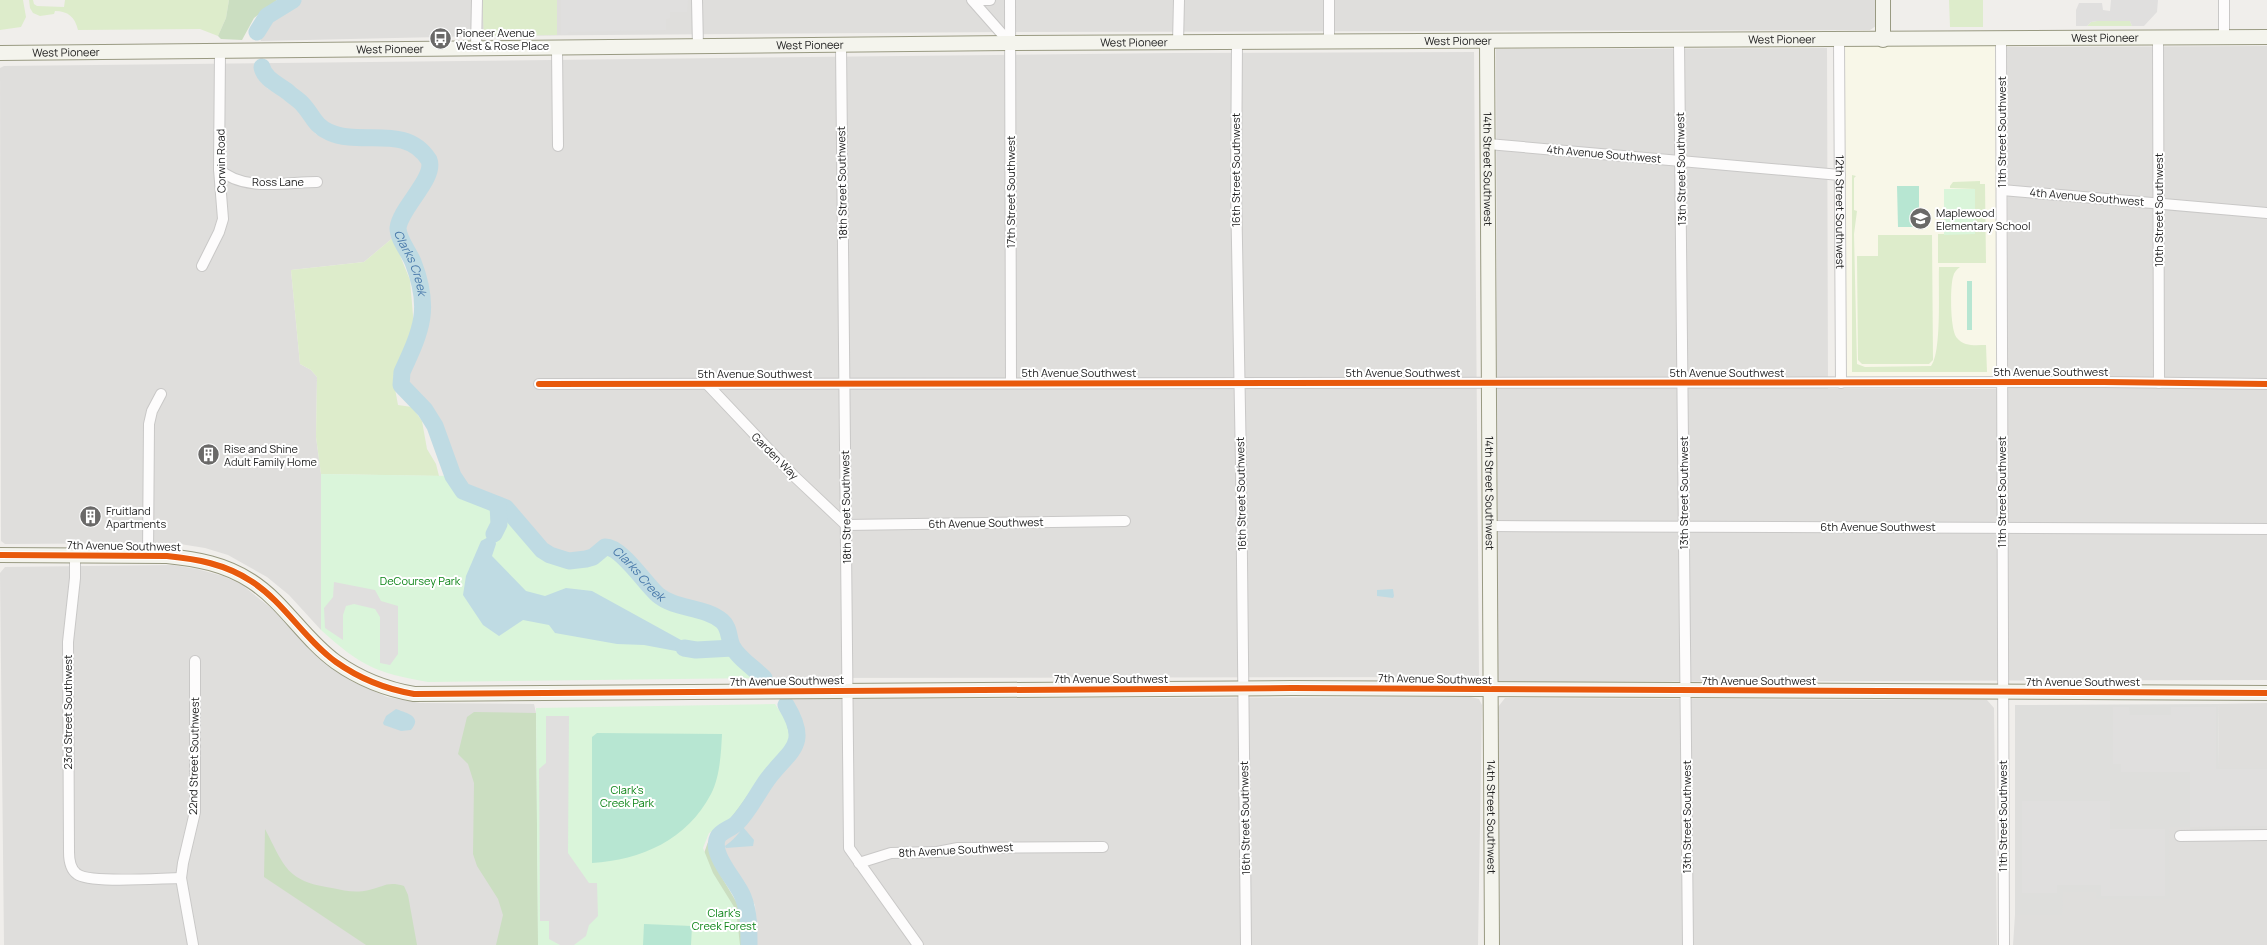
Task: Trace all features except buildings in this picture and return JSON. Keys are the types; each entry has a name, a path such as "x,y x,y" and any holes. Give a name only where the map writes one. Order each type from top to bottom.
{"street":[{"path":"476,48 477,0"},
{"path":"697,0 698,47"},
{"path":"972,0 990,0"},
{"path":"972,0 1010,43"},
{"name":"17th Street Southwest","path":"1010,0 1011,383"},
{"path":"1178,43 1179,0"},
{"path":"1329,0 1329,43"},
{"path":"1883,0 1883,40"},
{"path":"2224,0 2224,38"},
{"name":"West Pioneer","path":"0,53 841,46 1010,43 1329,43 1487,41 1679,42 2267,37"},
{"name":"10th Street Southwest","path":"2158,38 2159,383"},
{"name":"12th Street Southwest","path":"1839,40 1841,383"},
{"name":"11th Street Southwest","path":"2001,40 2004,945"},
{"name":"14th Street Southwest","path":"1487,41 1492,945"},
{"name":"16th Street Southwest","path":"1237,42 1236,180 1240,383 1246,945"},
{"name":"13th Street Southwest","path":"1679,42 1687,691 1688,945"},
{"name":"18th Street Southwest","path":"841,46 849,848 918,945"},
{"path":"557,48 558,146"},
{"name":"Corwin Road","path":"202,266 220,232 223,219 219,169 220,52"},
{"name":"4th Avenue Southwest","path":"1488,144 1840,175"},
{"name":"Ross Lane","path":"219,169 234,179 251,183 317,182"},
{"name":"4th Avenue Southwest","path":"2002,190 2267,213"},
{"name":"5th Avenue Southwest","path":"539,384 2003,382 2267,384"},
{"name":"Garden Way","path":"707,384 794,476 846,525"},
{"path":"148,555 149,424 152,412 161,394"},
{"name":"6th Avenue Southwest","path":"846,525 1125,522"},
{"name":"6th Avenue Southwest","path":"1490,526 2267,529"},
{"name":"7th Avenue Southwest","path":"0,555 148,555 201,561 218,565 250,580 275,600 336,661 364,679 397,691 431,695 550,692 1243,689 2267,693"},
{"name":"23rd Street Southwest","path":"75,555 75,578 68,642 69,852 72,869 80,876 94,879 181,878"},
{"name":"22nd Street Southwest","path":"193,945 181,878 195,805 195,661"},
{"path":"2180,836 2267,835"},
{"name":"8th Avenue Southwest","path":"859,863 891,853 937,852 958,848 1103,847"}],"shaded area":[{"path":"293,0 1875,0 1876,26 1870,30 1005,32 484,36 261,41 257,32 267,16"},
{"path":"561,0 688,0 687,12 670,12 670,18 666,19 666,30 569,32 561,35"},
{"path":"2111,0 2158,0 2157,12 2144,26 2132,26 2130,21 2097,21 2091,22 2087,26 2076,26 2076,10 2079,3 2102,3 2103,10 2110,11"},
{"name":"Maplewood Elementary School","path":"2001,40 2003,382 1841,383 1839,41"},
{"path":"2267,46 2267,680 1498,682 1496,49 1827,48 1828,389 2008,389 2007,47"},
{"path":"1474,52 1479,677 764,678 733,648 728,630 721,620 702,611 670,603 659,596 625,558 613,549 604,548 593,557 577,561 569,561 550,555 542,550 506,508 470,496 457,485 435,426 425,410 404,389 400,380 421,328 424,313 420,287 413,262 399,232 399,221 428,173 429,160 418,149 402,140 343,137 328,132 315,123 305,107 298,100 264,75 267,88 288,100 301,111 316,134 346,141 402,143 414,149 424,167 420,178 395,220 395,236 364,262 291,270 300,364 311,370 317,377 316,437 321,474 321,630 289,595 267,577 228,555 205,548 174,543 5,544 1,541 0,68 4,66 1175,53"},
{"path":"173,565 197,569 223,576 241,584 271,608 321,659 351,681 387,697 420,703 534,704 536,713 538,945 4,945 0,573 5,567"},
{"path":"334,582 375,590 381,601 398,606 398,654 390,665 380,663 380,617 375,609 354,604 346,606 343,615 343,640 325,628 324,608 333,597"},
{"path":"1471,697 1479,699 1482,705 1478,945 757,945 755,905 721,851 722,837 738,828 800,748 802,730 785,699"},
{"path":"1505,698 1987,700 1994,708 1997,945 1500,945 1498,707"},
{"path":"2267,703 2267,768 2219,768 2218,704"},
{"path":"2218,704 2219,768 2267,768 2267,827 2169,827 2170,899 2097,899 2096,892 2063,892 2062,915 2015,915 2015,705"},
{"path":"2113,707 2129,707 2130,715 2171,715 2171,707 2216,707 2216,769 2267,769 2267,826 2190,827 2190,772 2121,772 2121,764 2113,764"},
{"path":"546,716 569,716 568,853 589,883 597,883 598,916 589,925 586,936 574,945 560,945 549,939 549,921 540,921 539,769 546,763"},
{"path":"2022,801 2110,801 2110,829 2165,829 2165,896 2101,896 2101,885 2057,885 2057,893 2022,893"},
{"path":"2169,827 2267,827 2267,945 2013,945 2015,915 2062,915 2062,892 2097,892 2097,899"}],"green space":[{"path":"0,0 23,0 26,17 21,27 0,30"},
{"path":"29,0 33,0 34,4 37,6 64,7 65,0 229,0 226,18 218,36 200,29 78,30 73,18 64,12 55,11 54,14 40,16 33,13 30,8"},
{"path":"229,0 277,0 254,18 242,40 221,39 218,36 226,18"},
{"path":"482,0 557,0 557,35 484,36"},
{"path":"1949,0 1983,0 1983,27 1950,27"},
{"path":"2130,21 2132,26 2087,26 2091,22"},
{"path":"1852,175 1856,176 1854,178 1854,210 1857,211 1854,234 1857,364 1865,367 1931,366 1937,347 1939,319 1939,267 1960,267 1953,275 1951,290 1953,327 1957,338 1963,343 1986,345 1987,372 1852,372"},
{"path":"1980,181 1980,184 1985,184 1986,263 1938,263 1938,234 1975,234 1975,189 1950,188 1950,186 1953,182"},
{"path":"1897,186 1919,186 1919,227 1898,227"},
{"path":"1944,189 1975,189 1975,234 1944,235"},
{"path":"1878,235 1932,235 1933,360 1929,364 1862,364 1858,360 1857,256 1878,256"},
{"path":"395,236 401,258 410,280 414,327 393,378 398,405 412,407 422,421 427,449 436,464 439,476 321,474 316,437 317,377 311,370 300,364 291,270 364,262"},
{"path":"1967,281 1972,281 1972,330 1967,330"},
{"name":"DeCoursey Park","path":"321,474 453,476 458,485 470,495 490,501 509,511 533,540 550,554 568,560 578,560 587,558 605,547 612,548 626,559 659,596 674,604 706,612 721,620 728,630 733,648 764,678 428,682 394,675 369,666 347,652 321,630"},
{"name":"Clark's Creek Park","path":"775,704 786,721 790,738 784,753 767,769 728,822 709,833 703,848 713,873 736,910 740,945 538,945 536,708"},
{"name":"Clark's Creek Forest","path":"778,711 786,720 791,729 792,737 790,747 765,775 740,813 732,821 713,834 709,845 715,864 741,912 744,945 710,945 703,856 713,828"},
{"path":"474,712 536,713 538,938 544,945 496,945 503,915 498,899 477,866 473,854 474,783 468,764 458,754 467,717"},
{"path":"597,733 722,734 720,765 714,787 701,810 689,824 661,845 645,852 610,861 592,863 592,737"},
{"path":"265,829 283,863 296,876 305,881 341,890 355,891 369,890 389,884 404,886 408,895 417,945 366,945 264,877"},
{"path":"644,924 692,926 691,945 643,945"}],"water":[{"path":"494,534 496,544 492,556 526,591 545,596 566,588 592,591 681,640 684,648 676,651 644,645 617,644 555,633 549,625 523,620 499,636 483,625 463,595 466,576 481,541"},
{"path":"1393,589 1393,598 1377,596 1377,590"},
{"path":"396,709 414,718 414,725 411,730 401,731 384,725 383,723 386,716"},
{"path":"743,827 754,840 753,846 726,848 725,846"}],"waterway":[{"name":"Clarks Creek","path":"257,32 267,16 293,0"},
{"name":"Clarks Creek","path":"262,67 263,71 272,81 301,102 317,124 324,130 342,136 355,138 396,139 408,142 419,149 429,160 430,167 423,184 405,211 398,228 400,237 413,262 419,278 423,306 419,330 402,372 401,385 425,410 435,426 453,476 463,491 506,508 542,550 550,555 569,561 593,557 605,547 611,548 626,559 653,590 665,600 707,613 722,621 725,624 732,646 742,659 764,678"},
{"name":"Clarks Creek","path":"494,534 499,524 498,505"},
{"name":"Clarks Creek","path":"684,648 696,650 733,648"},
{"name":"Clarks Creek","path":"749,945 748,921 745,903 740,891 720,859 716,844 718,837 724,831 735,825 741,818 767,780 794,747 797,739 797,730 786,705"}],"cycle path":[{"path":"539,384 2104,382 2267,384"},
{"path":"0,555 167,556 221,566 251,581 274,599 314,643 345,668 373,682 414,694 1292,688 2267,693"}],"place":[{"name":"Pioneer Avenue West & Rose Place","path":"441,39"},
{"name":"Maplewood Elementary School","path":"1921,219"},
{"name":"Rise and Shine Adult Family Home","path":"208,455"},
{"name":"Fruitland Apartments","path":"91,517"}]}
